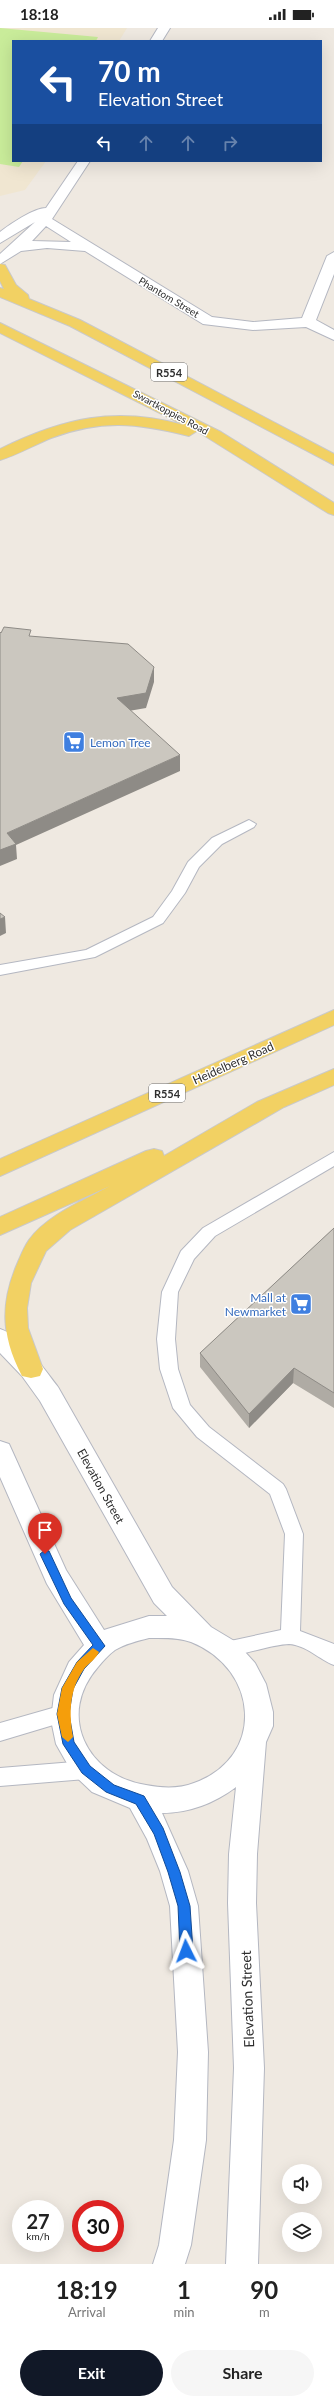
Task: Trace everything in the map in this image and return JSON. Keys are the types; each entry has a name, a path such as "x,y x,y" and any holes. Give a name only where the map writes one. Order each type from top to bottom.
{"main road":[{"path":"1,263 10,287 29,303"},
{"name":"R554","path":"0,292 81,326 334,460"},
{"name":"Swartkoppies Road","path":"0,327 209,432 331,509"},
{"path":"0,339 36,345"},
{"path":"0,455 30,441 73,426 97,422 141,420 199,434 242,452"},
{"name":"Heidelberg Road","path":"0,1168 334,1017"},
{"path":"0,1227 334,1076"},
{"path":"31,1369 16,1328 15,1308 19,1283 38,1246 62,1224 278,1101"},
{"path":"0,1154 64,1140"}],"street":[{"path":"157,40 164,28"},
{"path":"0,239 15,227 40,218 52,207 83,162"},
{"path":"1,263 16,247 34,233 40,218"},
{"name":"Phantom Street","path":"40,218 208,321 253,326 308,322"},
{"path":"16,247 47,244 87,247"},
{"path":"334,256 308,322 334,336"},
{"name":"Elevation Street","path":"0,1338 31,1369 49,1394 163,1595 202,1634 228,1650 247,1671 258,1697 259,1726 249,1753 230,1776 203,1793 172,1801 140,1800 110,1789 86,1770 69,1744 63,1714 68,1688 80,1665 100,1646 123,1634 149,1627 176,1627 202,1634"},
{"path":"0,1451 18,1487 39,1542 68,1601 100,1646"},
{"name":"Elevation Street","path":"242,2264 249,2068 247,1989 242,1903 243,1854 255,1735"},
{"path":"140,1800 158,1832 174,1872 184,1906 193,2052 190,2140 175,2245 169,2264"}],"lane":[{"path":"0,970 90,954 158,920 178,893 193,864 217,840 249,824"},
{"path":"290,1636 294,1534 277,1489 203,1432 182,1408 169,1369 166,1339 170,1292 187,1255 209,1232 334,1158"},
{"path":"228,1650 290,1636 327,1650 334,1657"},
{"path":"0,1732 63,1714"},
{"path":"0,1777 86,1770"}],"shaded area":[{"path":"0,28 127,28 120,40 12,40 12,162 45,162 25,190 0,196"}],"green space":[{"path":"0,28 98,37 96,40 12,40 12,162 22,162 19,167 0,164"}],"building":[{"name":"Lemon Tree","path":"4,627 31,630 29,636 128,644 154,667 146,693 117,698 180,755 7,833 16,844 0,850 0,632 1,633"},
{"path":"0,913 5,917 0,919"},
{"name":"Mall at Newmarket","path":"334,1228 334,1393 294,1368 249,1414 200,1353"}],"slow traffic":[{"path":"68,1737 63,1714 68,1688 80,1665 93,1652"}],"place":[{"name":"Lemon Tree","path":"74,742"},
{"name":"Mall at Newmarket","path":"301,1304"}],"route":[{"path":"45,1554 68,1601 100,1646 80,1665 68,1688 63,1714 69,1744 86,1770 110,1789 140,1800 158,1832 174,1872 184,1906 186,1951"}]}
